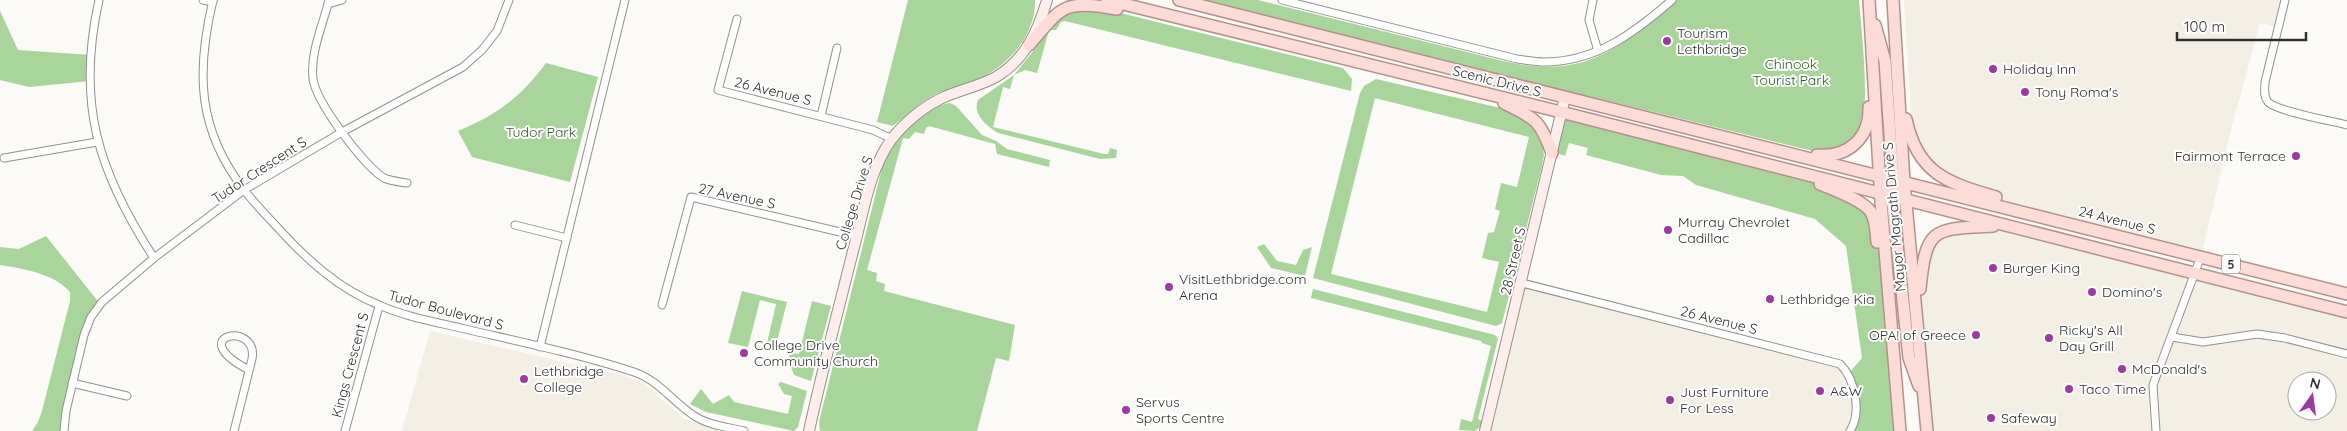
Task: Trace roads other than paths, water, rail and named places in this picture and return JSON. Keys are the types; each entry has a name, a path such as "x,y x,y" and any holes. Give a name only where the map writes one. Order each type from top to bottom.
{"main road":[{"name":"Scenic Drive S","path":"1107,0 1218,29 1562,112 1886,195"},
{"name":"Scenic Drive S","path":"1180,0 1879,175"},
{"name":"Mayor Magrath Drive S","path":"1894,0 1899,180"},
{"path":"1029,45 1060,11 1077,4 1086,3 1218,29"},
{"path":"1869,3 1885,61 1899,193 1907,200"},
{"name":"Mayor Magrath Drive S","path":"1869,3 1879,175"},
{"path":"1781,150 1837,155 1851,147 1864,133 1869,111 1868,49 1871,26"},
{"path":"1896,31 1906,120 1918,155 1927,166 1942,178 1959,185 2114,235"},
{"path":"1487,94 1534,118 1544,134 1552,153"},
{"path":"1736,157 1830,188 1870,210 1873,216 1890,314"},
{"path":"1879,175 1887,182 1886,195 1909,358 1925,401"},
{"name":"24 Avenue S","path":"1879,175 2347,294"},
{"name":"Mayor Magrath Drive S","path":"1886,195 1890,314 1900,431"},
{"name":"5","path":"1886,195 2347,312"},
{"name":"Mayor Magrath Drive S","path":"1907,200 1927,431"},
{"path":"1917,315 1922,258 1927,245 1935,235 1947,229 2004,225"}],"street":[{"path":"99,0 93,28 90,81 97,142 116,193 131,222 154,258"},
{"path":"203,0 213,1"},
{"path":"342,0 329,2 314,55 313,79 318,96 342,132 384,178 407,183"},
{"name":"Tudor Crescent S","path":"64,431 72,383 84,335 91,317 102,302 154,258 244,190 342,132 463,67 482,50 497,31 509,0"},
{"path":"540,347 626,0"},
{"name":"College Drive S","path":"809,431 857,236 876,168 892,139 921,111 940,98 978,86 998,76 1029,45 1047,0"},
{"name":"Scenic Drive S","path":"1282,0 1517,59 1542,62 1561,61 1598,51"},
{"path":"1594,0 1589,20 1598,51 1621,41 1672,0"},
{"path":"2285,0 2265,82 2265,95 2268,102 2282,109 2347,125"},
{"name":"Tudor Boulevard S","path":"213,1 202,68 206,106 213,134 219,149 244,190 304,257 340,285 379,306 635,372 659,386 694,416 744,431"},
{"name":"26 Avenue S","path":"737,18 718,90 873,130 892,139"},
{"path":"821,116 837,48"},
{"name":"28 Street S","path":"1485,431 1522,283 1565,96"},
{"path":"4,158 97,142"},
{"name":"27 Avenue S","path":"662,305 691,197 857,236"},
{"path":"515,225 567,238"},
{"path":"2156,431 2153,385 2196,274 2201,256"},
{"name":"26 Avenue S","path":"1522,283 1840,364 1847,371 1853,387 1855,417 1850,431"},
{"name":"Kings Crescent S","path":"345,431 379,306"},
{"path":"2172,337 2203,342 2257,334 2285,338 2347,354"},
{"path":"234,431 249,370 253,353 249,344 235,335 226,336 222,342 222,348 229,356 249,370"},
{"path":"72,383 127,396"}],"place":[{"name":"Tourism Lethbridge","path":"1667,41"},
{"name":"Holiday Inn","path":"1993,69"},
{"name":"Tony Roma's","path":"2025,92"},
{"name":"Fairmont Terrace","path":"2296,156"},
{"name":"Murray Chevrolet Cadillac","path":"1668,230"},
{"name":"Burger King","path":"1993,268"},
{"name":"VisitLethbridge.com Arena","path":"1169,287"},
{"name":"Domino's","path":"2092,292"},
{"name":"Lethbridge Kia","path":"1770,299"},
{"name":"OPA! of Greece","path":"1976,335"},
{"name":"Ricky's All Day Grill","path":"2049,338"},
{"name":"College Drive Community Church","path":"744,353"},
{"name":"McDonald's","path":"2122,369"},
{"name":"Lethbridge College","path":"524,379"},
{"name":"Taco Time","path":"2069,389"},
{"name":"A&W","path":"1820,391"},
{"name":"Just Furniture For Less","path":"1670,400"},
{"name":"Servus Sports Centre","path":"1126,410"},
{"name":"Safeway","path":"1991,418"}],"park label":[{"name":"Chinook Tourist Park","path":"1791,72"},
{"name":"Tudor Park","path":"541,132"}]}
